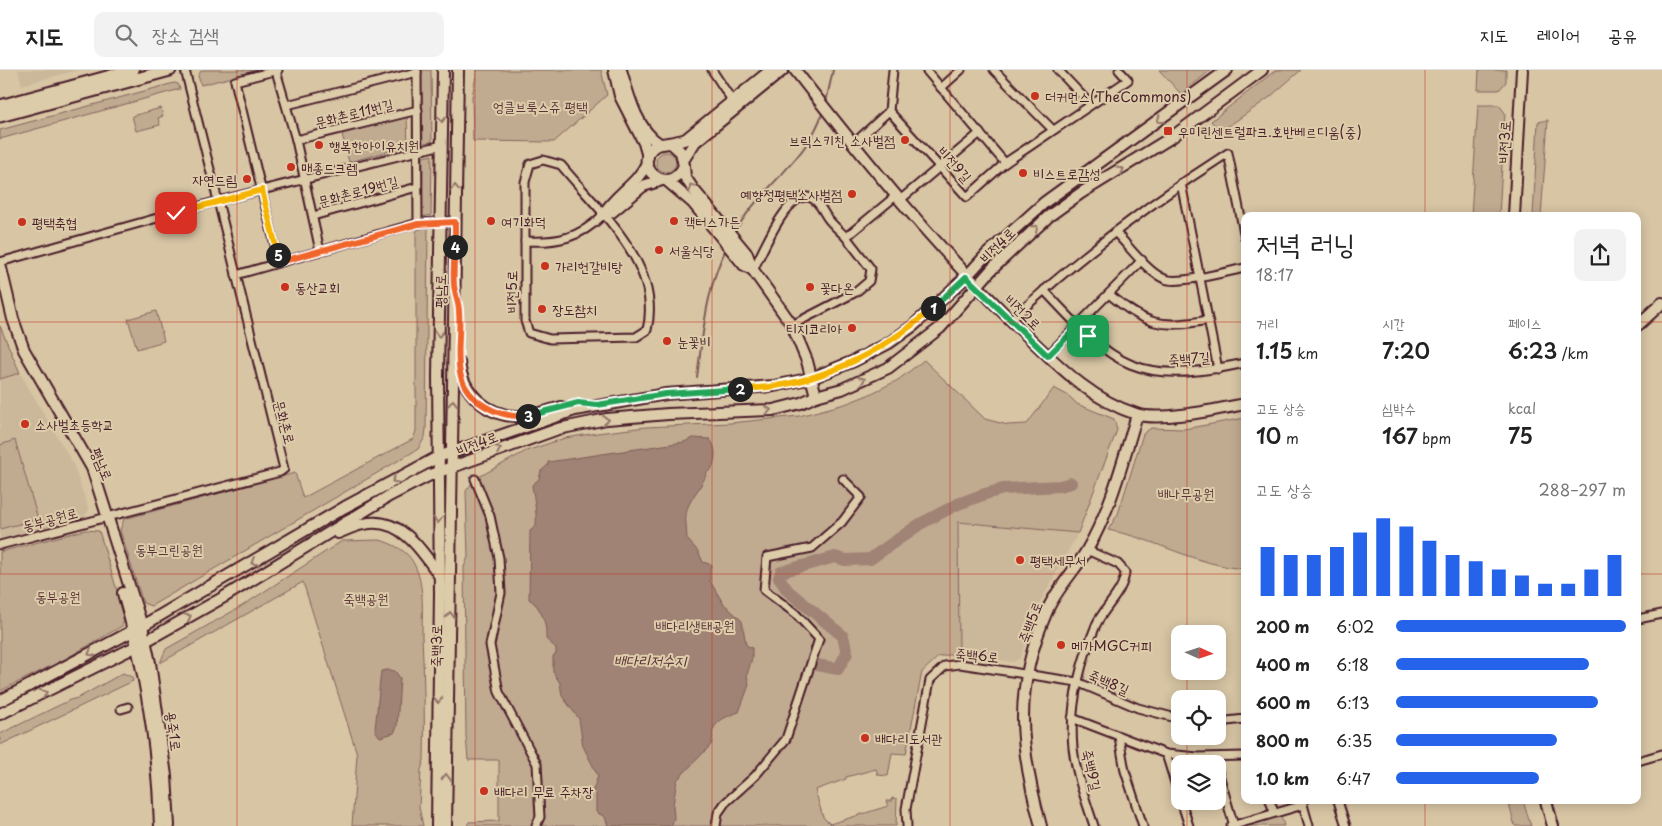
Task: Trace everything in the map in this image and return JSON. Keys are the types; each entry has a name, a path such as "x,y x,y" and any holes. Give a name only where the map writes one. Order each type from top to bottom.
{"main road":[{"path":"0,106 133,70"},
{"path":"0,116 170,70"},
{"name":"평남로","path":"438,472 444,70"},
{"name":"평남로","path":"452,466 458,70"},
{"path":"614,70 620,96 644,143 652,174 664,180 693,203 725,236 753,270 792,325 812,378 816,396"},
{"path":"621,70 631,101 644,128 652,139 660,144 672,144 686,139 783,70"},
{"path":"603,215 612,212 643,186 674,178 695,142 771,70"},
{"name":"비전2로","path":"795,70 853,144 966,277 1048,356 1090,392 1137,415 1187,414 1241,405"},
{"name":"비전4로","path":"438,457 537,422 597,405 712,389 774,386 830,372 888,343 913,326 966,277 987,254 1045,202 1227,70"},
{"name":"비전4로","path":"452,466 558,428 583,423 668,414 759,411 801,403 816,396 842,389 888,368 940,328 976,287 1032,230 1064,204 1164,142 1262,70"},
{"name":"비전3로","path":"1514,212 1522,70"},
{"path":"603,215 610,203 634,183 650,151 660,144"},
{"path":"672,144 681,152 685,177 725,236"},
{"name":"평남로","path":"0,263 13,318 24,350 92,468 103,518 138,628 141,644"},
{"path":"454,286 460,310 460,374 471,394 479,402 493,411 518,416 578,403 597,405"},
{"path":"0,293 24,357 87,472 103,518"},
{"path":"1641,322 1662,303"},
{"name":"죽백5로","path":"1041,826 1022,739 1024,687 1027,674 1047,609 1087,550 1108,502 1137,415"},
{"path":"0,701 138,628 345,508 438,457"},
{"path":"0,714 141,644 224,597 389,496 452,466"},
{"name":"죽백3로","path":"446,826 452,466"},
{"name":"죽백3로","path":"437,826 438,472"},
{"path":"320,538 364,524 377,523 392,526 417,544 439,576"},
{"path":"141,644 143,673 158,778 160,826"},
{"name":"용죽1로","path":"141,644 166,776 169,826"},
{"path":"1547,804 1553,826"}],"street":[{"name":"문화촌로","path":"103,518 280,472 284,468 185,70"},
{"path":"280,262 235,81 277,70 305,178"},
{"path":"712,70 734,105"},
{"path":"853,144 889,111 893,70"},
{"path":"926,70 1005,163"},
{"path":"941,88 961,70"},
{"path":"994,70 1052,129"},
{"path":"1058,70 1090,104"},
{"name":"비전9길","path":"889,111 941,166 967,197 1005,163 1052,129 1128,80 1119,70"},
{"name":"문화촌로11번길","path":"286,105 417,71 417,187"},
{"name":"문화촌로11번길","path":"296,140 418,110"},
{"path":"846,237 941,166 980,133"},
{"path":"0,263 218,201 442,145"},
{"path":"1011,320 1115,232 1181,183 1228,153 1241,218"},
{"name":"비전5로","path":"543,160 561,165 603,215 635,256 645,279 649,319 647,330 636,337 550,339 529,333 525,321 525,182 530,164 543,160"},
{"name":"문화촌로19번길","path":"305,178 313,216 417,187 418,224"},
{"path":"1181,183 1200,276"},
{"path":"753,270 792,201 806,196 814,199 829,220 846,237 871,269 869,281 856,292 792,325"},
{"path":"525,241 555,241 572,238 591,227 603,215"},
{"path":"313,216 320,251"},
{"path":"236,275 418,224 455,222"},
{"path":"1115,232 1160,277 1168,280 1241,269"},
{"path":"1048,356 1142,260"},
{"name":"죽백7길","path":"1043,291 1078,326 1119,360 1144,370 1169,374 1218,369 1200,276"},
{"path":"1109,294 1137,316 1156,324 1173,326 1208,320"},
{"path":"1218,369 1241,364"},
{"path":"475,479 490,516 499,558 501,593 490,645 499,692 537,764 540,817 536,826"},
{"path":"716,826 718,813 725,804 755,776 786,739 819,639 794,613 764,590 767,556 812,548 842,522 861,497 843,479"},
{"name":"동부공원로","path":"0,546 103,518"},
{"name":"죽백9길","path":"1087,550 1122,567 1125,578 1097,624 1077,682 1072,718 1075,757 1094,826"},
{"path":"1641,618 1662,614"},
{"name":"죽백6로","path":"907,826 906,809 930,680 945,666 960,664 1027,674"},
{"name":"죽백8길","path":"1027,674 1077,682 1138,708 1171,717"},
{"name":"죽백9길","path":"1072,718 1119,737 1173,755"},
{"path":"1226,721 1241,719"},
{"path":"1119,737 1125,771 1142,826"},
{"path":"1166,754 1171,770"},
{"path":"1641,759 1662,754"},
{"name":"죽백9길","path":"1226,759 1241,757"},
{"path":"1226,800 1233,826 1299,804"},
{"path":"1271,804 1274,812"},
{"path":"1302,804 1309,826"},
{"path":"1339,804 1346,826"},
{"path":"1183,810 1188,826"}],"shaded area":[{"path":"18,70 77,70 22,85"},
{"name":"소사벌초등학교","path":"20,373 73,464 89,510 85,515 0,540 0,379"},
{"path":"958,522 1078,533 1037,608 1020,658 1013,662 959,653"}],"green space":[{"path":"204,70 260,70 201,85 198,76"},
{"path":"421,70 431,70 432,142 423,143"},
{"name":"엉클브룩스쥬 평택","path":"477,70 601,70 607,95 554,142 473,141 472,97"},
{"path":"1159,70 1211,70 1181,94"},
{"path":"1276,70 1301,70 1270,97 1220,132 1211,121"},
{"path":"1479,70 1506,70 1506,82 1499,90 1478,90"},
{"path":"174,83 178,84 180,89 0,139 0,130"},
{"path":"1478,105 1499,105 1505,113 1499,212 1471,212"},
{"path":"161,108 163,116 158,118 160,125 136,131 132,116"},
{"path":"407,117 408,146 349,162 342,134"},
{"path":"1548,120 1541,212 1533,212 1538,122"},
{"path":"662,152 670,152 676,158 676,166 670,172 662,172 656,166 656,158"},
{"path":"432,155 431,215 422,217 423,157"},
{"name":"동부그린공원","path":"428,227 426,429 425,437 418,449 151,606 143,603 120,530 124,519 295,473 303,498 413,439 416,431 416,233 417,230"},
{"path":"156,311 164,341 137,349 128,319"},
{"path":"0,326 20,373 0,379"},
{"name":"배다리생태공원","path":"924,360 985,419 1008,425 1027,424 1054,388 1069,396 1077,404 1114,419 1117,430 1078,533 958,522 959,653 938,657 922,672 906,754 892,753 888,776 878,775 876,769 846,777 846,779 815,790 823,817 830,824 888,806 886,801 891,801 892,798 897,799 896,826 467,826 469,822 499,821 499,760 468,760 466,736 464,567 468,557 466,491 475,479 526,451 565,438 646,427 730,423 799,416 845,404 898,380"},
{"name":"배나무공원","path":"1241,419 1241,569 1226,567 1143,539 1108,530 1118,514 1143,434 1151,428 1184,429"},
{"path":"15,440 38,519 0,529 0,445"},
{"name":"동부공원","path":"85,530 99,531 125,617 122,626 65,659 0,691 0,552"},
{"name":"죽백공원","path":"380,540 395,546 408,555 418,572 420,581 424,760 421,770 419,807 423,826 352,826 357,754 303,582 160,663 166,649 242,606 342,541"},
{"path":"123,673 132,677 133,681 0,745 0,734 70,700 78,698"},
{"path":"1509,804 1524,804 1531,826 1515,826"},
{"path":"1281,816 1284,826 1246,826"}],"water":[{"name":"배다리저수지","path":"693,438 710,439 715,454 711,470 707,472 687,509 687,539 698,551 703,562 712,565 710,568 710,581 723,603 742,621 746,645 752,648 752,658 747,675 749,685 739,712 717,723 713,730 710,746 677,780 673,805 674,819 671,826 608,826 605,817 596,812 596,793 593,790 598,776 583,746 579,719 562,696 560,683 553,672 553,656 556,654 556,648 546,639 543,617 534,602 529,599 530,531 536,526 532,485 539,479 541,471 548,465 548,462 684,442"},
{"path":"381,671 395,671 400,678 397,727 394,733 380,737 375,730"}],"waterway":[{"path":"826,102 833,70"},
{"path":"734,234 756,202 795,160 806,145 816,129 823,111"},
{"path":"697,377 710,296 719,264 726,249"},
{"path":"817,665 838,669 847,653 843,636 788,591 779,578 781,572 835,557 845,560 870,559 920,524 958,504 985,494 1003,489 1060,486 1071,483"}],"place":[{"name":"더커먼스(TheCommons)","path":"1035,96"},
{"name":"우미린센트럴파크.호반베르디움(중)","path":"1168,131"},
{"name":"브릭스키친 소사벌점","path":"905,140"},
{"name":"행복한아이유치원","path":"319,145"},
{"name":"매종드크렘","path":"291,167"},
{"name":"비스트로감성","path":"1023,173"},
{"name":"자연드림","path":"247,179"},
{"name":"예향정평택소사벌점","path":"852,194"},
{"name":"여기화덕","path":"491,221"},
{"name":"캑터스가든","path":"674,221"},
{"name":"평택축협","path":"22,222"},
{"name":"서울식당","path":"659,250"},
{"name":"가리헌갈비탕","path":"545,266"},
{"name":"동산교회","path":"285,287"},
{"name":"꽃다온","path":"810,287"},
{"name":"장도참치","path":"542,309"},
{"name":"티지코리아","path":"852,328"},
{"name":"눈꽃비","path":"667,341"},
{"name":"소사벌초등학교","path":"25,424"},
{"name":"평택세무서","path":"1020,560"},
{"name":"메가MGC커피","path":"1061,645"},
{"name":"배다리도서관","path":"865,738"},
{"name":"배다리 무료 주차장","path":"484,791"}],"route":[{"path":"176,213 262,190 280,262 418,224 427,222 455,222 454,286 460,310 460,374 471,394 479,402 493,411 505,415 529,416 578,403 597,405 636,398 712,389 774,386 812,378 854,361 888,343 913,326 966,277 1048,356 1078,326 1088,336"}]}
